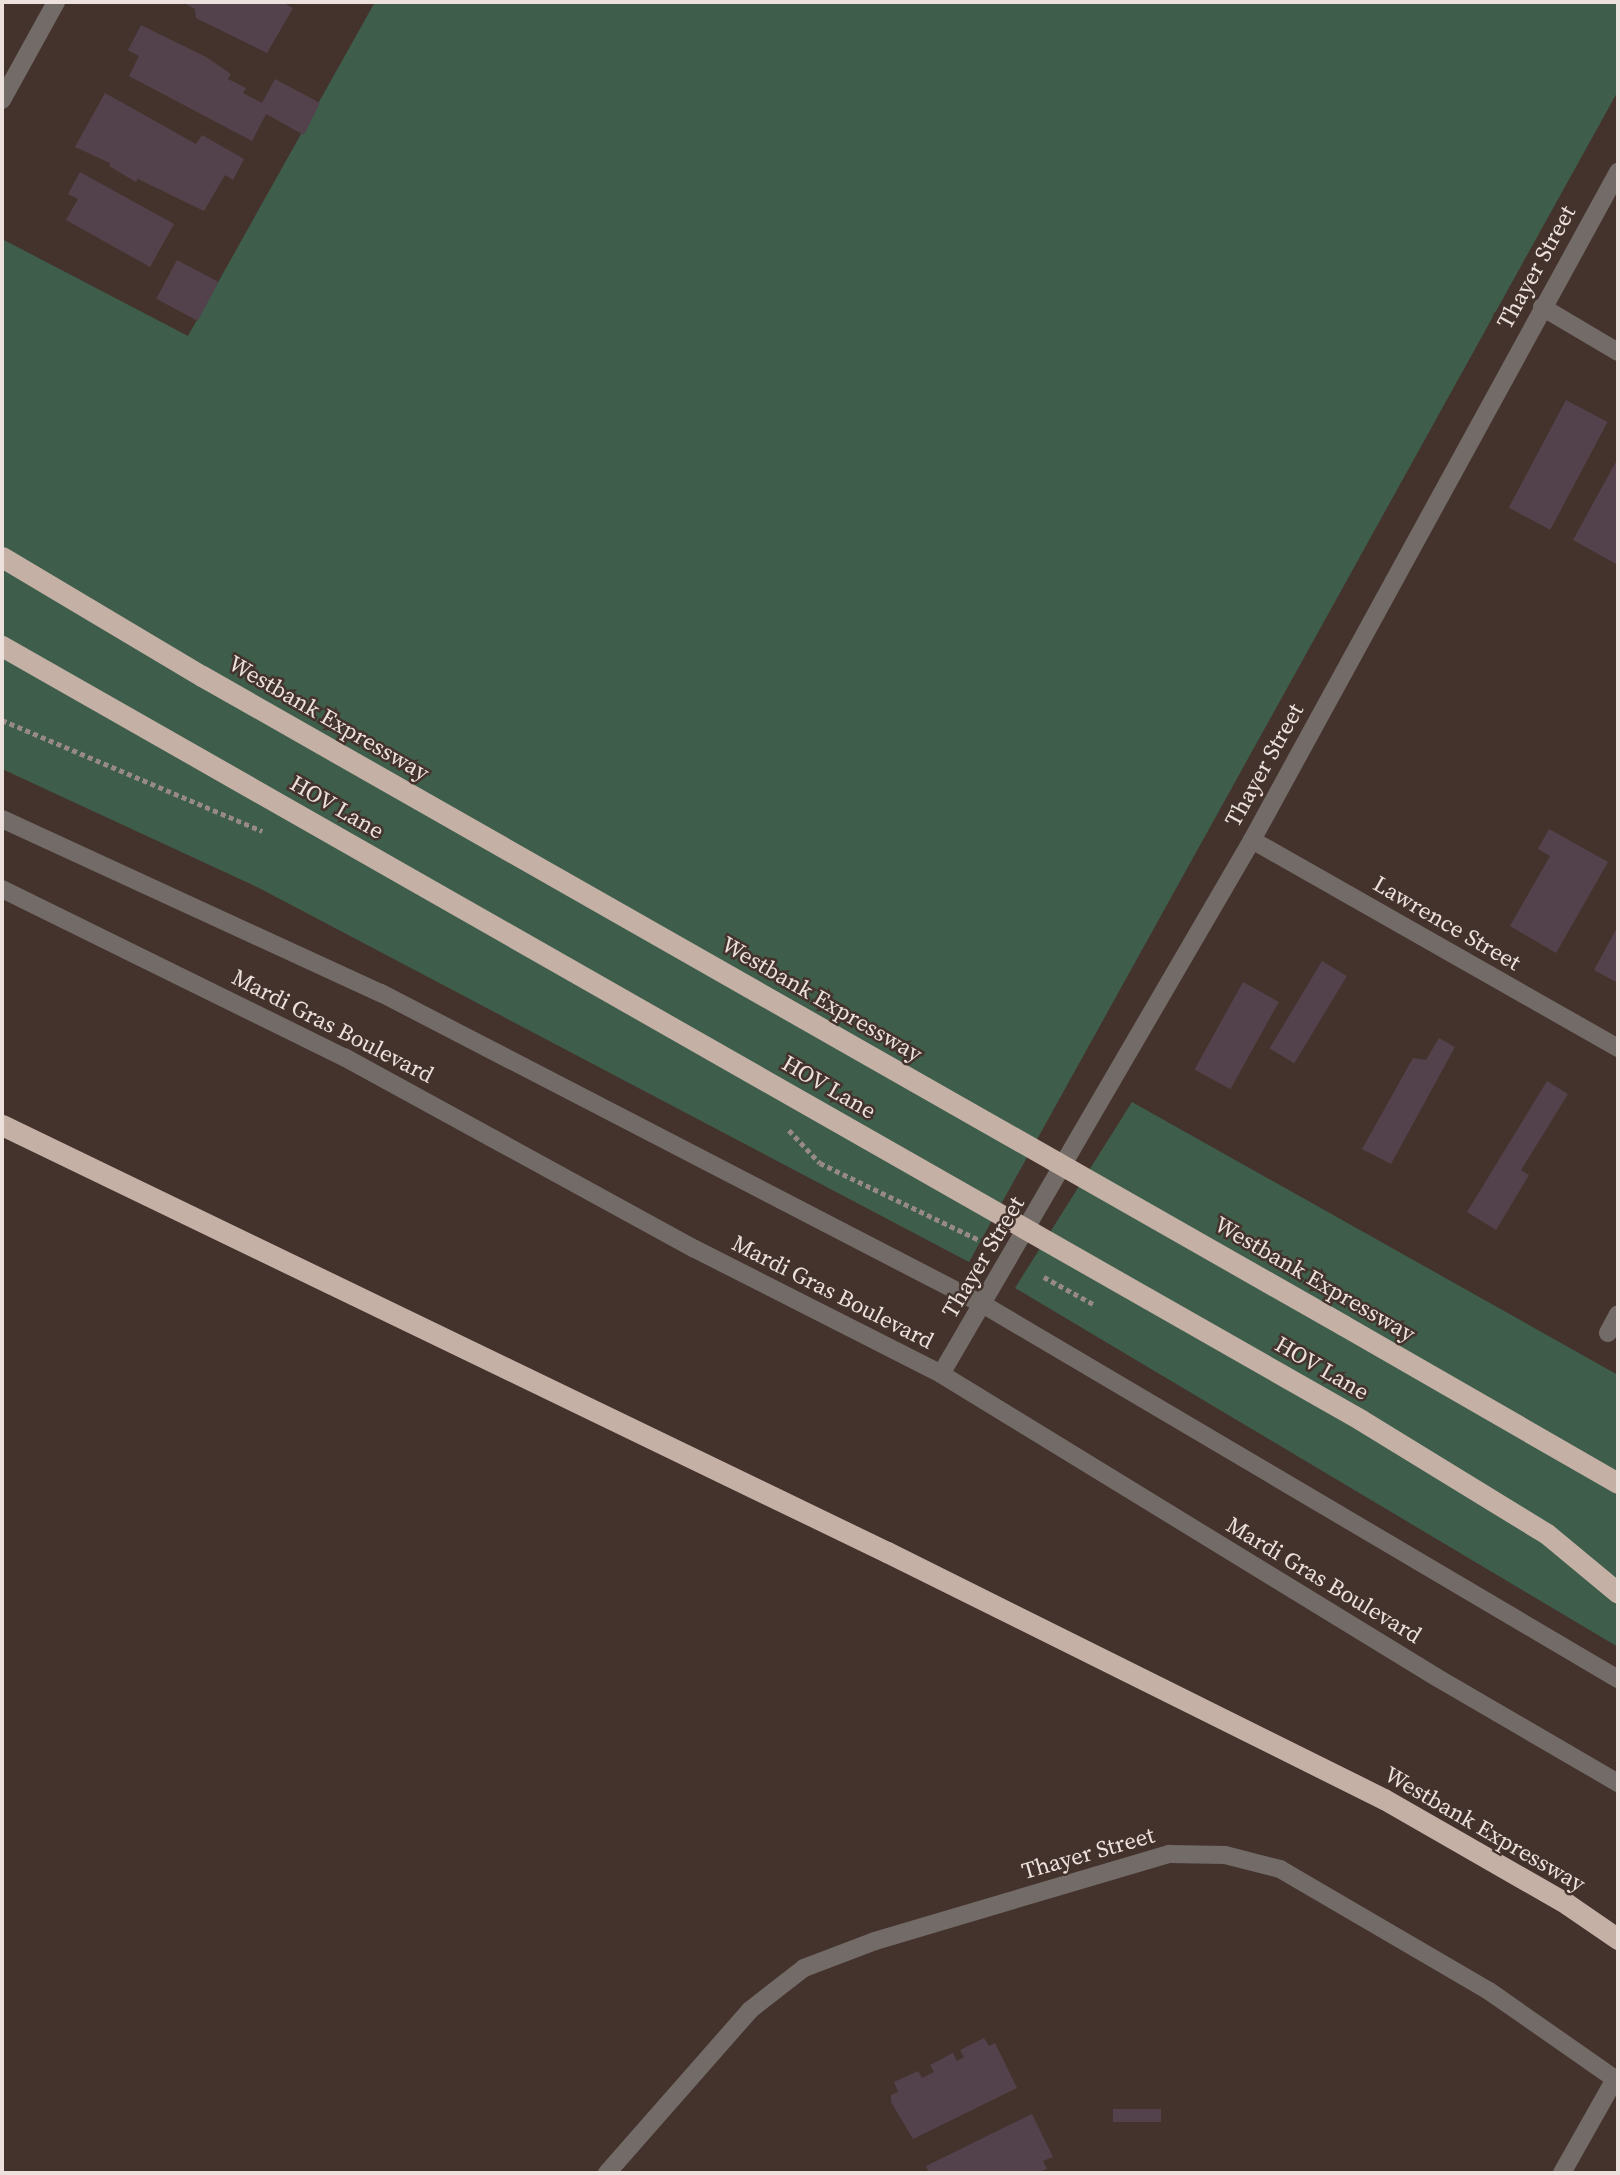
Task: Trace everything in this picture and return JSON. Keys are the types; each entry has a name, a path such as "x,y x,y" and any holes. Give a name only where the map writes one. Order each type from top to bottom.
{"highway":[{"name":"Westbank Expressway","path":"2,557 214,683 1618,1483"},
{"name":"HOV Lane","path":"2,646 1361,1420 1547,1534 1618,1593"},
{"name":"Westbank Expressway","path":"2,1125 887,1552 1384,1799 1567,1904 1618,1939"}],"street":[{"path":"2,100 56,2"},
{"name":"Thayer Street","path":"941,1374 984,1306 1252,840 1618,172"},
{"path":"1542,307 1618,352"},
{"name":"Mardi Gras Boulevard","path":"2,819 381,993 984,1306 1618,1679"},
{"name":"Lawrence Street","path":"1252,840 1618,1048"},
{"name":"Mardi Gras Boulevard","path":"2,889 344,1057 695,1249 941,1374 1436,1677 1618,1783"},
{"path":"1608,1333 1618,1314"},
{"name":"Thayer Street","path":"607,2173 750,2010 804,1968 874,1941 1169,1854 1225,1855 1279,1869 1489,1990 1617,2080"},
{"path":"1562,2173 1617,2080"}],"green space":[{"path":"375,2 1618,2 1618,91 969,1262 259,888 2,769 2,239 188,336"},
{"path":"1132,1102 1618,1375 1618,1647 1015,1288"}],"building":[{"path":"182,2 282,2 293,8 267,53 196,18 195,9"},
{"path":"141,25 206,57 231,74 228,79 246,88 243,93 262,103 275,79 320,103 304,135 266,114 252,141 129,76 139,56 128,50"},
{"path":"105,93 196,144 202,135 244,159 233,180 225,175 204,211 138,179 136,182 109,166 110,163 75,147"},
{"path":"80,172 174,224 150,267 66,220 78,199 68,194"},
{"path":"177,260 218,282 198,321 156,299"},
{"path":"1566,400 1607,422 1550,530 1509,508"},
{"path":"1618,458 1618,565 1573,540"},
{"path":"1549,829 1608,862 1556,953 1510,926 1550,856 1538,849"},
{"path":"1618,926 1618,983 1594,970"},
{"path":"1322,961 1347,976 1294,1063 1269,1048"},
{"path":"1243,982 1279,1002 1230,1089 1195,1069"},
{"path":"1439,1038 1455,1047 1391,1164 1362,1149 1413,1058 1426,1060"},
{"path":"1547,1081 1568,1094 1521,1170 1529,1175 1496,1230 1467,1212"},
{"path":"984,2038 989,2046 995,2043 1017,2088 913,2139 891,2102 891,2095 898,2092 894,2082 918,2071 922,2078 934,2072 930,2065 953,2053 957,2061 964,2057 960,2050"},
{"path":"1113,2109 1161,2109 1161,2122 1113,2122"},
{"path":"1032,2114 1053,2157 1043,2161 1047,2169 1037,2173 929,2173 926,2166"}]}
